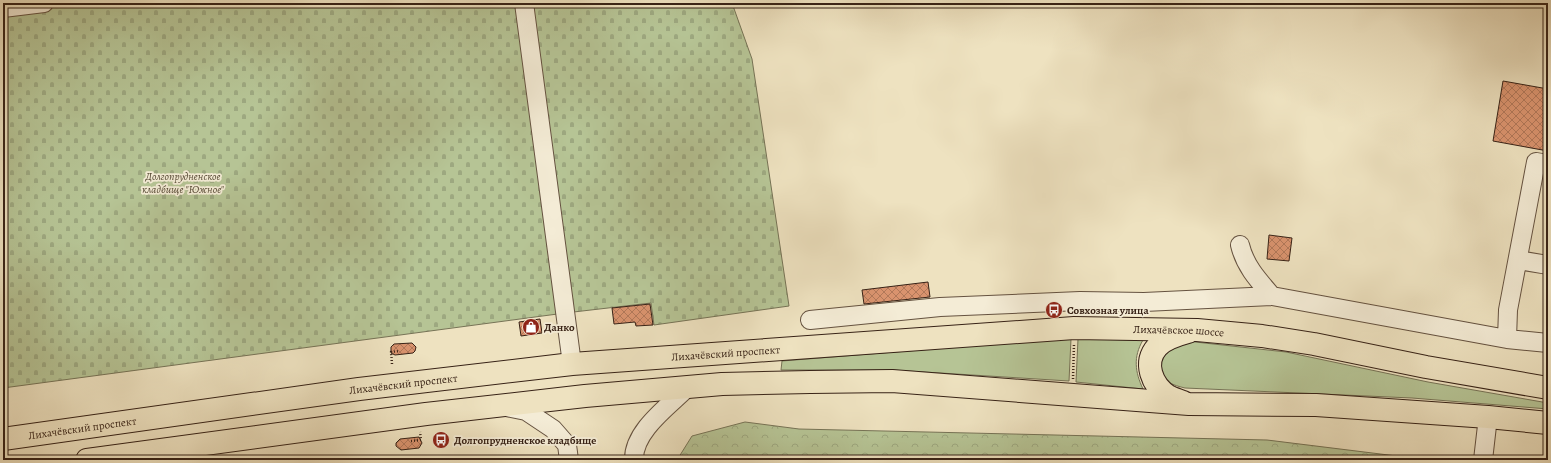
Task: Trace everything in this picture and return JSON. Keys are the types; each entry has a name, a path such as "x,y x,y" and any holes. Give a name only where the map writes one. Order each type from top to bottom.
{"main road":[{"name":"Лихачёвское шоссе","path":"805,346 1074,328 1197,330 1262,336 1314,344 1426,367 1548,388"},
{"path":"1189,404 1169,396 1160,389 1150,372 1150,363 1152,354 1158,346 1167,340 1197,330"},
{"name":"Лихачёвский проспект","path":"3,440 359,389 572,364 805,346"},
{"path":"87,460 420,415 585,396 722,384 892,381 1189,404 1316,405 1488,417 1548,423"}],"street":[{"path":"3,8 44,3"},
{"path":"524,3 572,364"},
{"path":"1507,339 1508,310 1536,162 1548,164"},
{"path":"1240,245 1243,258 1272,296"},
{"path":"1518,260 1548,265"},
{"path":"810,320 940,307 1080,301 1144,302 1272,296 1507,339 1548,343"},
{"path":"634,460 634,454 642,434 654,419 688,387"},
{"path":"504,406 526,411 553,429 567,445 569,460"},
{"path":"1483,460 1488,417"}],"path":[{"path":"1072,381 1074,339"},
{"path":"392,364 391,352 400,351"},
{"path":"411,441 421,440 420,431"}],"green space":[{"name":"Долгопрудненское кладбище \"Южное\"","path":"3,3 732,3 752,59 789,306 654,325 651,303 565,313 3,388"},
{"path":"1071,339 1069,381 892,370 781,370 782,361"},
{"path":"1078,339 1143,340 1136,358 1136,364 1138,377 1143,389 1076,382"},
{"path":"1186,341 1286,352 1428,382 1548,403 1548,409 1412,398 1185,388 1174,385 1166,380 1162,373 1161,361 1165,349 1172,345"},
{"path":"745,422 799,429 1267,440 1429,460 677,460 692,436"}],"building":[{"path":"1503,81 1548,89 1548,151 1493,141"},
{"path":"1269,235 1292,238 1289,261 1267,259"},
{"path":"928,282 930,297 864,304 862,290"},
{"path":"650,304 653,325 636,326 635,322 614,324 612,308"},
{"name":"Данко","path":"540,319 542,333 521,336 519,322"},
{"path":"412,343 416,347 413,353 395,355 391,353 391,347 394,344"},
{"path":"419,437 422,443 419,448 401,450 396,446 396,443 400,439"}],"place":[{"name":"Совхозная улица","path":"1054,310"},
{"name":"Данко","path":"531,327"},
{"name":"Долгопрудненское кладбище","path":"441,440"}]}
